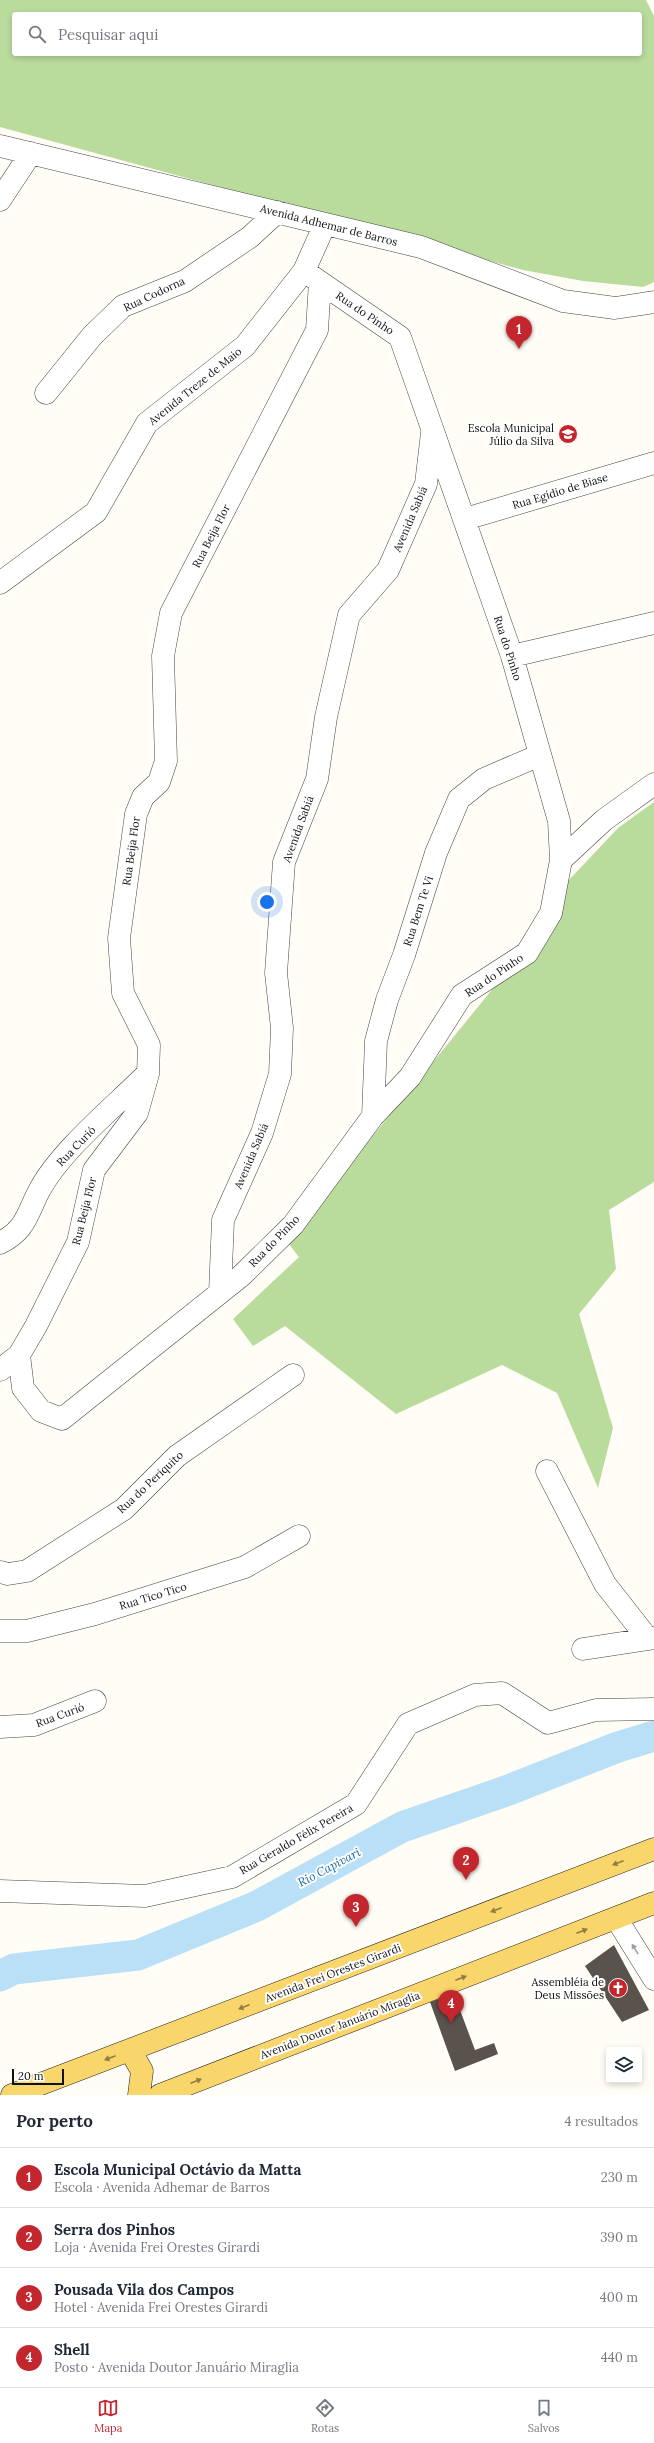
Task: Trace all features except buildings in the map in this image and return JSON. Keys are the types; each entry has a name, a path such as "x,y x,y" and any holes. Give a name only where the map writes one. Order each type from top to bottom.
{"main road":[{"name":"Avenida Frei Orestes Girardi","path":"12,2095 654,1850"},
{"name":"Avenida Doutor Januário Miraglia","path":"160,2095 654,1903"},
{"path":"130,2050 142,2070 140,2095"}],"street":[{"name":"Avenida Adhemar de Barros","path":"0,146 421,247 563,300 615,308 654,302"},
{"path":"0,200 31,153"},
{"name":"Rua Codorna","path":"46,393 92,336 123,306 185,281 250,237 277,212"},
{"name":"Avenida Treze de Maio","path":"2,579 96,512 147,423 245,346 312,277 324,224"},
{"name":"Rua do Pinho","path":"19,1355 24,1388 41,1411 62,1419 241,1276 293,1224 373,1116 410,1077 462,995 527,952 551,913 561,860 559,821 512,656 433,427 400,337 312,277"},
{"name":"Rua Beija Flor","path":"0,1370 19,1355 36,1326 78,1242 94,1170 137,1113 148,1074 149,1045 123,993 119,938 136,814 143,797 160,782 166,761 163,656 171,613 316,330 312,277"},
{"name":"Avenida Sabiá","path":"220,1293 223,1220 262,1133 280,1074 282,1028 276,973 284,862 316,779 326,717 349,615 388,570 426,484 433,427"},
{"name":"Rua Egídio de Biase","path":"465,519 654,462"},
{"path":"512,656 654,623"},
{"name":"Rua Bem Te Vi","path":"373,1116 376,1042 386,1000 404,955 436,853 459,799 484,779 540,754"},
{"path":"561,860 604,820 654,784"},
{"name":"Rua Curió","path":"0,1244 8,1239 28,1219 39,1191 60,1160 148,1074"},
{"name":"Rua do Periquito","path":"0,1572 8,1574 27,1571 124,1509 176,1456 293,1375"},
{"path":"547,1471 605,1584 651,1639"},
{"name":"Rua Tico Tico","path":"0,1631 27,1632 95,1614 246,1567 299,1536"},
{"path":"583,1649 651,1639"},
{"name":"Rua Geraldo Félix Pereira","path":"0,1891 145,1896 232,1877 356,1804 408,1724 475,1695 502,1693 548,1723 596,1710 654,1709"},
{"name":"Rua Curió","path":"0,1726 34,1725 95,1702"},
{"path":"616,1918 654,1979"}],"green space":[{"path":"0,0 646,0 654,16 654,282 643,287 583,281 523,270 0,127"},
{"path":"654,802 654,1182 609,1210 616,1269 579,1314 613,1428 598,1488 557,1393 502,1365 396,1414 285,1326 253,1346 233,1319 299,1257 285,1239 380,1127 495,986 568,881 618,828"}],"waterway":[{"name":"Rio Capivari","path":"0,1976 14,1969 138,1955 257,1906 402,1827 506,1791 618,1747 654,1736"}],"place":[{"name":"Escola Municipal Octávio da Matta","path":"519,349"},
{"name":"Escola Municipal Júlio da Silva","path":"568,434"},
{"name":"Serra dos Pinhos","path":"466,1880"},
{"name":"Pousada Vila dos Campos","path":"356,1927"},
{"name":"Assembléia de Deus Missões","path":"618,1988"},
{"name":"Shell","path":"451,2023"}]}
